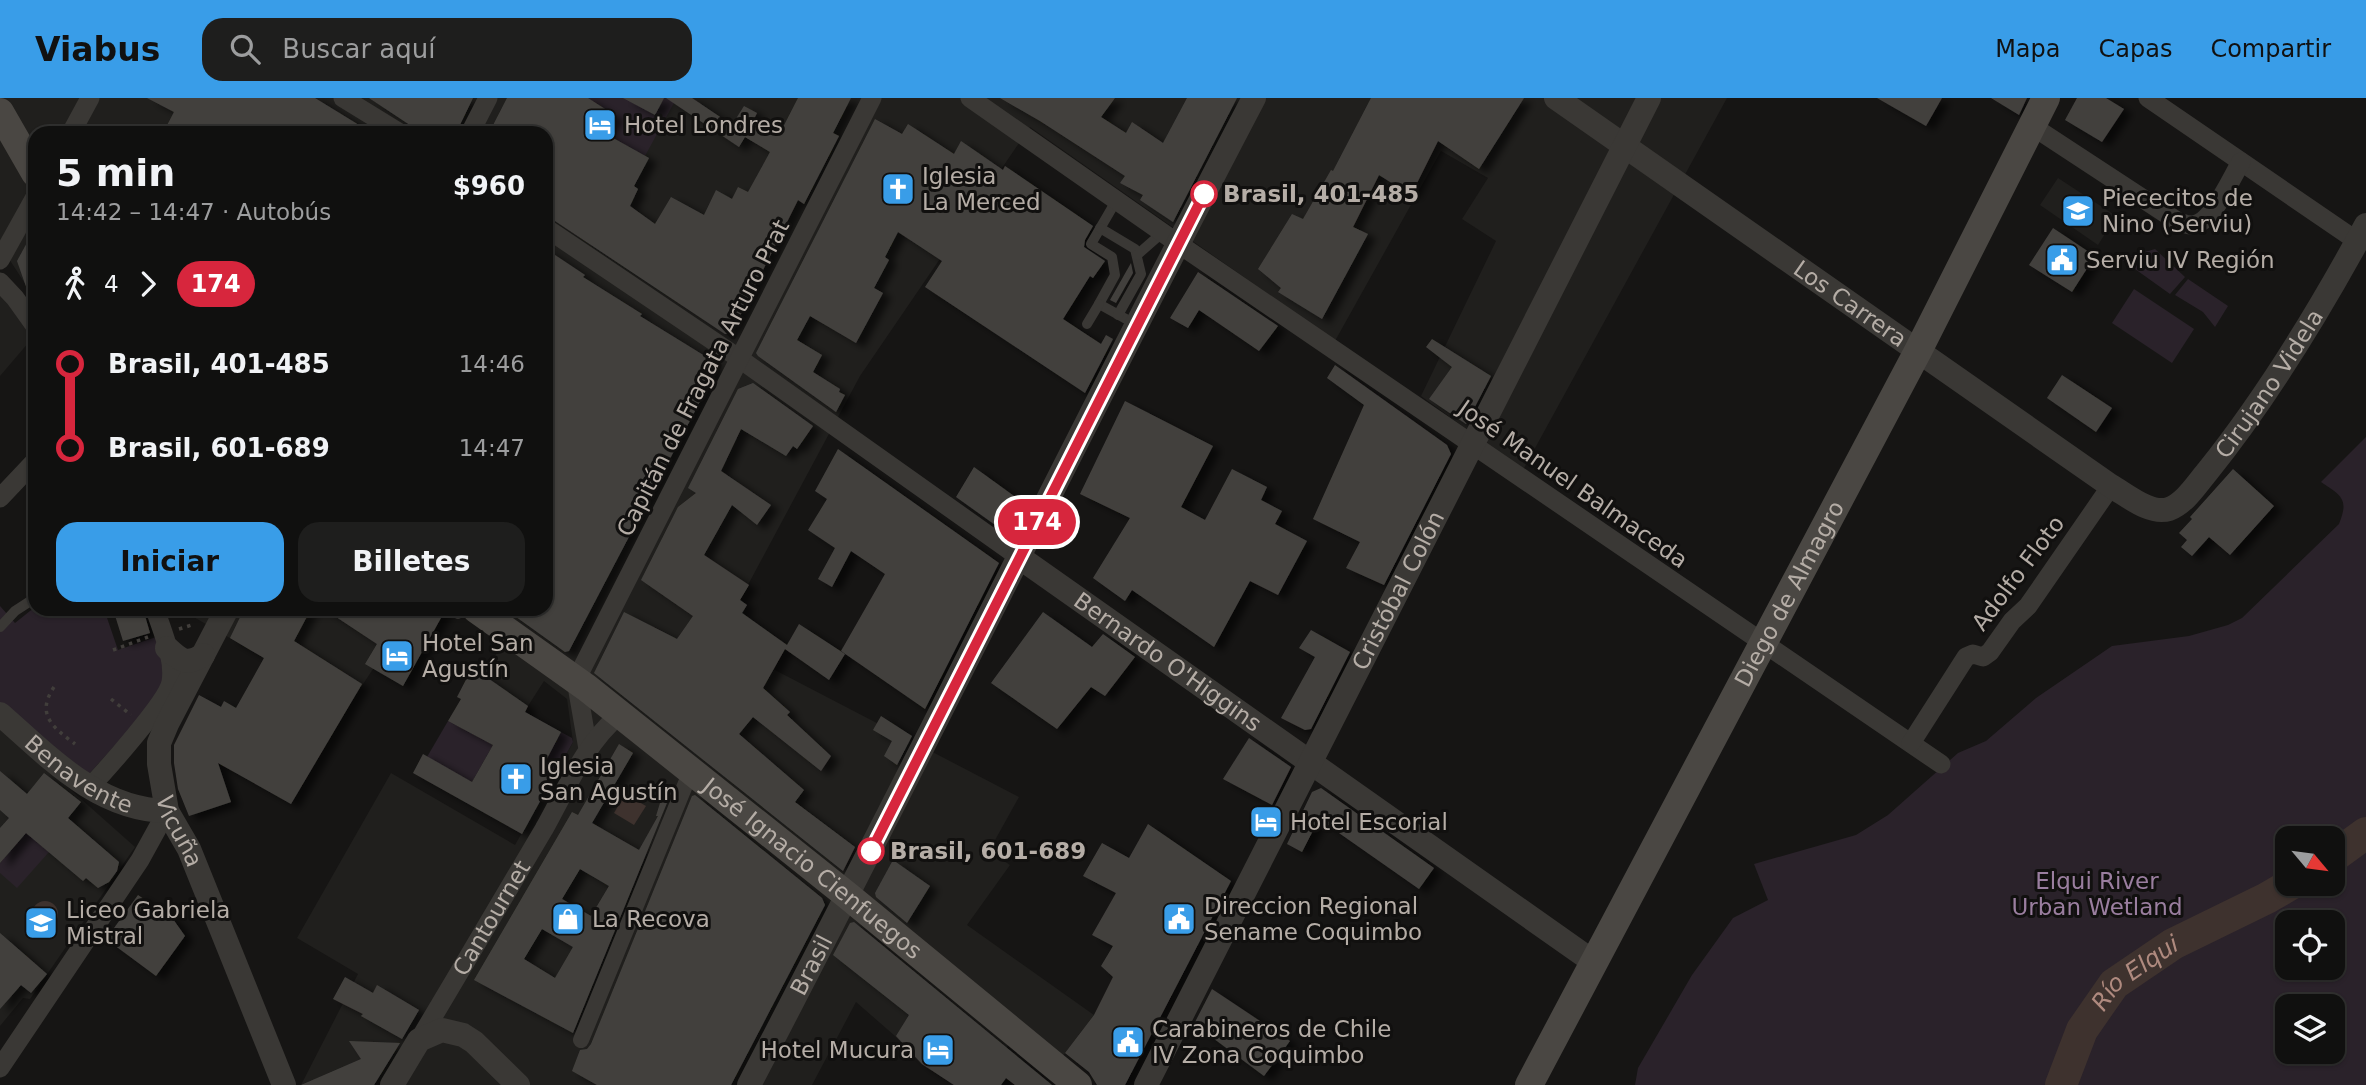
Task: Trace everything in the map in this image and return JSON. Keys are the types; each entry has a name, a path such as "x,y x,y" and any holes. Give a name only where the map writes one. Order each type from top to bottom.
{"main road":[{"name":"Diego de Almagro","path":"1532,1084 1917,351 2046,98"},
{"path":"0,112 28,161"},
{"name":"José Ignacio Cienfuegos","path":"473,616 576,680 848,896 1078,1085"}],"street":[{"path":"75,126 90,98"},
{"path":"343,98 389,126"},
{"path":"474,126 488,98"},
{"name":"Capitán de Fragata Arturo Prat","path":"576,680 872,98"},
{"name":"Brasil","path":"749,1085 1019,558 1127,320 1170,238 1254,98"},
{"name":"Los Carrera","path":"1556,98 2111,486 2145,505"},
{"name":"Cristóbal Colón","path":"1146,1085 1649,98"},
{"path":"2148,98 2241,162 2362,233"},
{"name":"José Manuel Balmaceda","path":"976,102 1116,201 1941,764"},
{"path":"2032,126 2177,221 2188,225 2199,223 2215,207 2241,162"},
{"path":"0,260 28,210"},
{"name":"Bernardo O'Higgins","path":"553,233 740,359 1595,963"},
{"name":"Cirujano Videla","path":"2145,505 2158,510 2176,505 2187,496 2222,453 2273,382 2362,233"},
{"path":"0,282 28,316"},
{"path":"0,498 28,468"},
{"name":"Adolfo Floto","path":"1911,743 1966,657 1969,654 1983,657 1990,652 2012,621 2033,599 2111,486"},
{"path":"89,788 167,694 171,683 157,616"},
{"name":"Vicuña","path":"223,616 184,689 159,743 159,764 167,811 189,849 284,1085"},
{"path":"163,639 180,660 193,661 203,655"},
{"path":"576,680 587,749"},
{"name":"Benavente","path":"0,714 62,769 89,788 146,811 167,811"},
{"name":"Cantournet","path":"392,1085 552,814 587,749 620,715"},
{"path":"581,1040 686,783"},
{"path":"0,1068 140,860 167,811"},
{"path":"419,1040 442,1030 463,1035 474,1042 518,1085"}],"lane":[{"path":"1087,324 1115,275 1112,257 1091,244 1116,201"},
{"path":"1100,228 1135,249 1137,255 1153,272"},
{"path":"1137,255 1170,238"},
{"path":"1099,304 1127,320"},
{"path":"0,627 15,611 28,603"}],"path":[{"path":"113,650 163,639 203,622"},
{"path":"54,687 48,695 45,712 53,727 75,744"},
{"path":"111,699 135,718"}],"shaded area":[{"path":"0,98 1727,98 1523,470 1421,396 1496,241 1462,219 1488,178 1441,151 1335,341 1030,127 860,376 742,596 711,581 747,605 742,613 773,669 1019,797 989,851 1010,865 967,925 1094,1015 1063,1056 1021,1023 985,1085 954,1085 921,1064 895,1036 856,1002 812,1085 301,1085 358,974 297,938 391,773 515,845 573,742 567,699 544,681 528,706 482,674 500,649 499,640 462,616 553,616 553,126 28,126 28,288 0,245"},
{"name":"Piececitos de Nino (Serviu)","path":"2058,178 2116,216 2098,245 2040,205"},
{"path":"0,291 28,326 28,343 0,376"},
{"path":"192,616 437,616 373,669 350,704"},
{"name":"Liceo Gabriela Mistral","path":"0,727 135,847 30,999 23,998 0,1026"},
{"path":"625,794 646,806 634,825 614,813"},
{"path":"45,901 54,905 58,914 54,923 45,927 36,923 32,914 36,905"}],"green space":[{"path":"588,98 625,98 654,115 664,98 675,101 645,156 606,134 616,116"},
{"path":"2155,249 2185,277 2170,294 2121,259"},
{"path":"2188,279 2228,306 2215,327 2203,312 2175,295"},
{"path":"2134,289 2194,329 2172,363 2112,323"},
{"name":"Elqui River Urban Wetland","path":"2366,437 2366,1085 1635,1085 1638,1068 1692,975 1733,918 1768,900 1754,864 1856,835 1888,815 1958,753 1986,741 2036,698 2112,646 2189,636 2228,625 2242,618 2339,524 2343,503 2334,491 2321,482"},
{"path":"0,606 15,623 28,613 28,616 106,616 118,650 156,637 165,676 163,692 89,774 0,706"},
{"path":"448,721 493,745 472,782 427,757"},
{"path":"561,732 572,738 573,742 555,774 542,768"},
{"path":"26,833 49,852 17,888 0,873 0,863"}],"building":[{"path":"147,98 315,98 361,126 167,126 174,112"},
{"path":"369,98 473,98 459,126 411,126"},
{"path":"507,98 588,98 616,116 606,134 649,158 634,186 638,189 630,206 655,224 671,197 704,215 716,190 732,199 738,187 748,192 770,152 745,137 739,147 666,98 692,98 732,125 744,106 757,113 753,121 779,135 798,98 851,98 833,133 839,136 804,204 798,200 735,326 728,334 553,220 553,126 493,126"},
{"name":"Hotel Londres","path":"623,98 664,98 655,115"},
{"path":"1000,98 1115,98 1101,117 1126,133 1132,122 1163,143 1187,98 1237,98 1173,222 1140,200 1143,195 1120,183 1125,176"},
{"path":"1371,98 1524,98 1479,169 1438,141 1411,195 1379,175 1353,227 1368,234 1322,319 1278,292 1281,288 1258,269 1292,214 1303,219 1331,170 1333,171"},
{"path":"1877,98 1942,98 1926,126"},
{"path":"1991,98 2027,98 2019,115"},
{"path":"2077,98 2106,98 2124,109 2102,142 2065,120"},
{"path":"875,119 902,134 908,124 954,154 961,141 1003,170 1005,166 1093,226 1084,247 1105,261 1093,278 1090,276 1063,319 1101,344 1106,335 1113,339 1085,393 925,287 942,261 898,232 885,257 889,260 874,288 883,293 856,343 810,316 797,340 822,355 813,372 845,395 836,412 758,356 756,353"},
{"name":"Serviu IV Región","path":"2053,228 2095,256 2072,292 2029,265"},
{"path":"28,241 28,292 17,261"},
{"path":"553,254 585,275 583,277 642,314 640,316 713,361 715,373 569,651 565,652 515,616 553,616"},
{"path":"1131,263 1133,273 1116,303 1110,300"},
{"path":"1198,272 1278,326 1259,351 1199,310 1188,328 1170,318"},
{"path":"1432,339 1491,376 1466,424 1429,399 1452,367 1426,347"},
{"path":"1335,365 1447,445 1451,454 1384,585 1346,568 1360,542 1313,519 1364,405 1327,378"},
{"path":"2062,375 2112,408 2096,432 2047,398"},
{"path":"753,383 813,426 797,449 793,446 786,456 741,429 721,471 771,505 757,525 732,505 704,555 749,585 740,600 747,605 742,613 787,645 799,624 845,654 829,680 785,649 763,688 790,712 787,715 831,756 821,771 753,717 739,734 804,790 795,802 855,847 843,871 594,673 624,612 677,639 693,616 641,580 678,507 696,493 688,488 738,389"},
{"path":"1125,401 1213,446 1181,507 1205,520 1232,469 1267,487 1261,500 1282,511 1275,524 1307,541 1278,595 1250,581 1214,647 1132,590 1125,601 1093,578 1130,518 1080,494"},
{"path":"838,449 999,563 925,709 841,651 885,574 851,551 832,587 818,579 835,548 808,530 827,499 815,491"},
{"path":"974,467 1028,506 1012,537 956,497"},
{"path":"2233,469 2274,506 2230,555 2209,537 2192,556 2181,547 2187,540 2179,533"},
{"path":"1043,612 1092,647 1103,634 1135,657 1105,696 1091,687 1057,729 991,683"},
{"path":"115,616 145,616 150,633 123,641"},
{"path":"241,616 307,616 294,641 362,684 291,804 218,763 231,802 189,816 178,789 174,745 199,695 221,707 224,701 236,708 264,658 230,638"},
{"name":"Hotel San Agustín","path":"335,616 442,616 403,686 365,664 377,644"},
{"path":"1311,630 1350,652 1311,729 1305,730 1281,718 1315,657 1299,648"},
{"path":"471,670 482,674 528,706 525,712 561,732 542,768 555,774 522,834 413,773 423,754 472,782 493,745 448,721 461,699 457,697"},
{"path":"881,716 912,736 897,765 884,756 892,741 873,730"},
{"path":"1249,738 1291,767 1272,805 1223,779"},
{"name":"La Recova","path":"619,744 633,753 592,823 639,850 658,816 660,803 667,791 671,793 573,1033 474,980 572,812 578,815","holes":["580,869 609,886 591,916 562,899","542,929 573,947 555,978 524,959"]},
{"path":"0,771 27,794 44,773 81,802 68,818 119,862 117,871 109,882 98,888 86,878 83,881 26,833 0,863 0,828 9,818 0,810"},
{"path":"1321,788 1434,868 1419,889 1319,819 1302,852 1287,844 1312,792"},
{"path":"695,795 822,898 825,905 731,1085 597,1085 572,1071 580,1050 587,1049 591,1044 692,796"},
{"path":"1148,824 1231,881 1125,1085 1097,1085 1089,1072 1065,1053 1094,1015 1113,977 1101,966 1113,946 1092,935 1116,893 1083,876 1102,843 1129,858"},
{"path":"893,860 930,886 907,923 876,897 875,893"},
{"path":"138,895 173,919 185,936 156,976 106,939"},
{"path":"854,922 1052,1085 1015,1085 1006,1078 1001,1085 954,1085 922,1064 896,1036 909,1015 833,955 850,923"},
{"path":"0,933 47,974 31,993 21,985 0,1009"},
{"path":"345,977 373,993 377,985 419,1010 402,1039 333,999"},
{"path":"1212,989 1290,1041 1264,1076 1194,1024"},
{"path":"349,1041 400,1043 374,1085 301,1085 361,1059"}],"waterway":[{"name":"Río Elqui","path":"2345,848 2366,833"},
{"name":"Río Elqui","path":"2061,1085 2082,1030 2114,984 2173,944 2275,893"}],"bus line":[{"name":"174","path":"871,851 1204,194"}],"place":[{"name":"Hotel Londres","path":"600,125"},
{"name":"Iglesia La Merced","path":"898,189"},
{"name":"Brasil, 401-485","path":"1204,194"},
{"name":"Piececitos de Nino (Serviu)","path":"2078,211"},
{"name":"Serviu IV Región","path":"2062,260"},
{"name":"Hotel San Agustín","path":"397,656"},
{"name":"Iglesia San Agustín","path":"516,779"},
{"name":"Hotel Escorial","path":"1266,822"},
{"name":"Brasil, 601-689","path":"871,851"},
{"name":"La Recova","path":"568,919"},
{"name":"Direccion Regional Sename Coquimbo","path":"1179,919"},
{"name":"Liceo Gabriela Mistral","path":"41,923"},
{"name":"Carabineros de Chile IV Zona Coquimbo","path":"1128,1042"},
{"name":"Hotel Mucura","path":"938,1050"}]}
